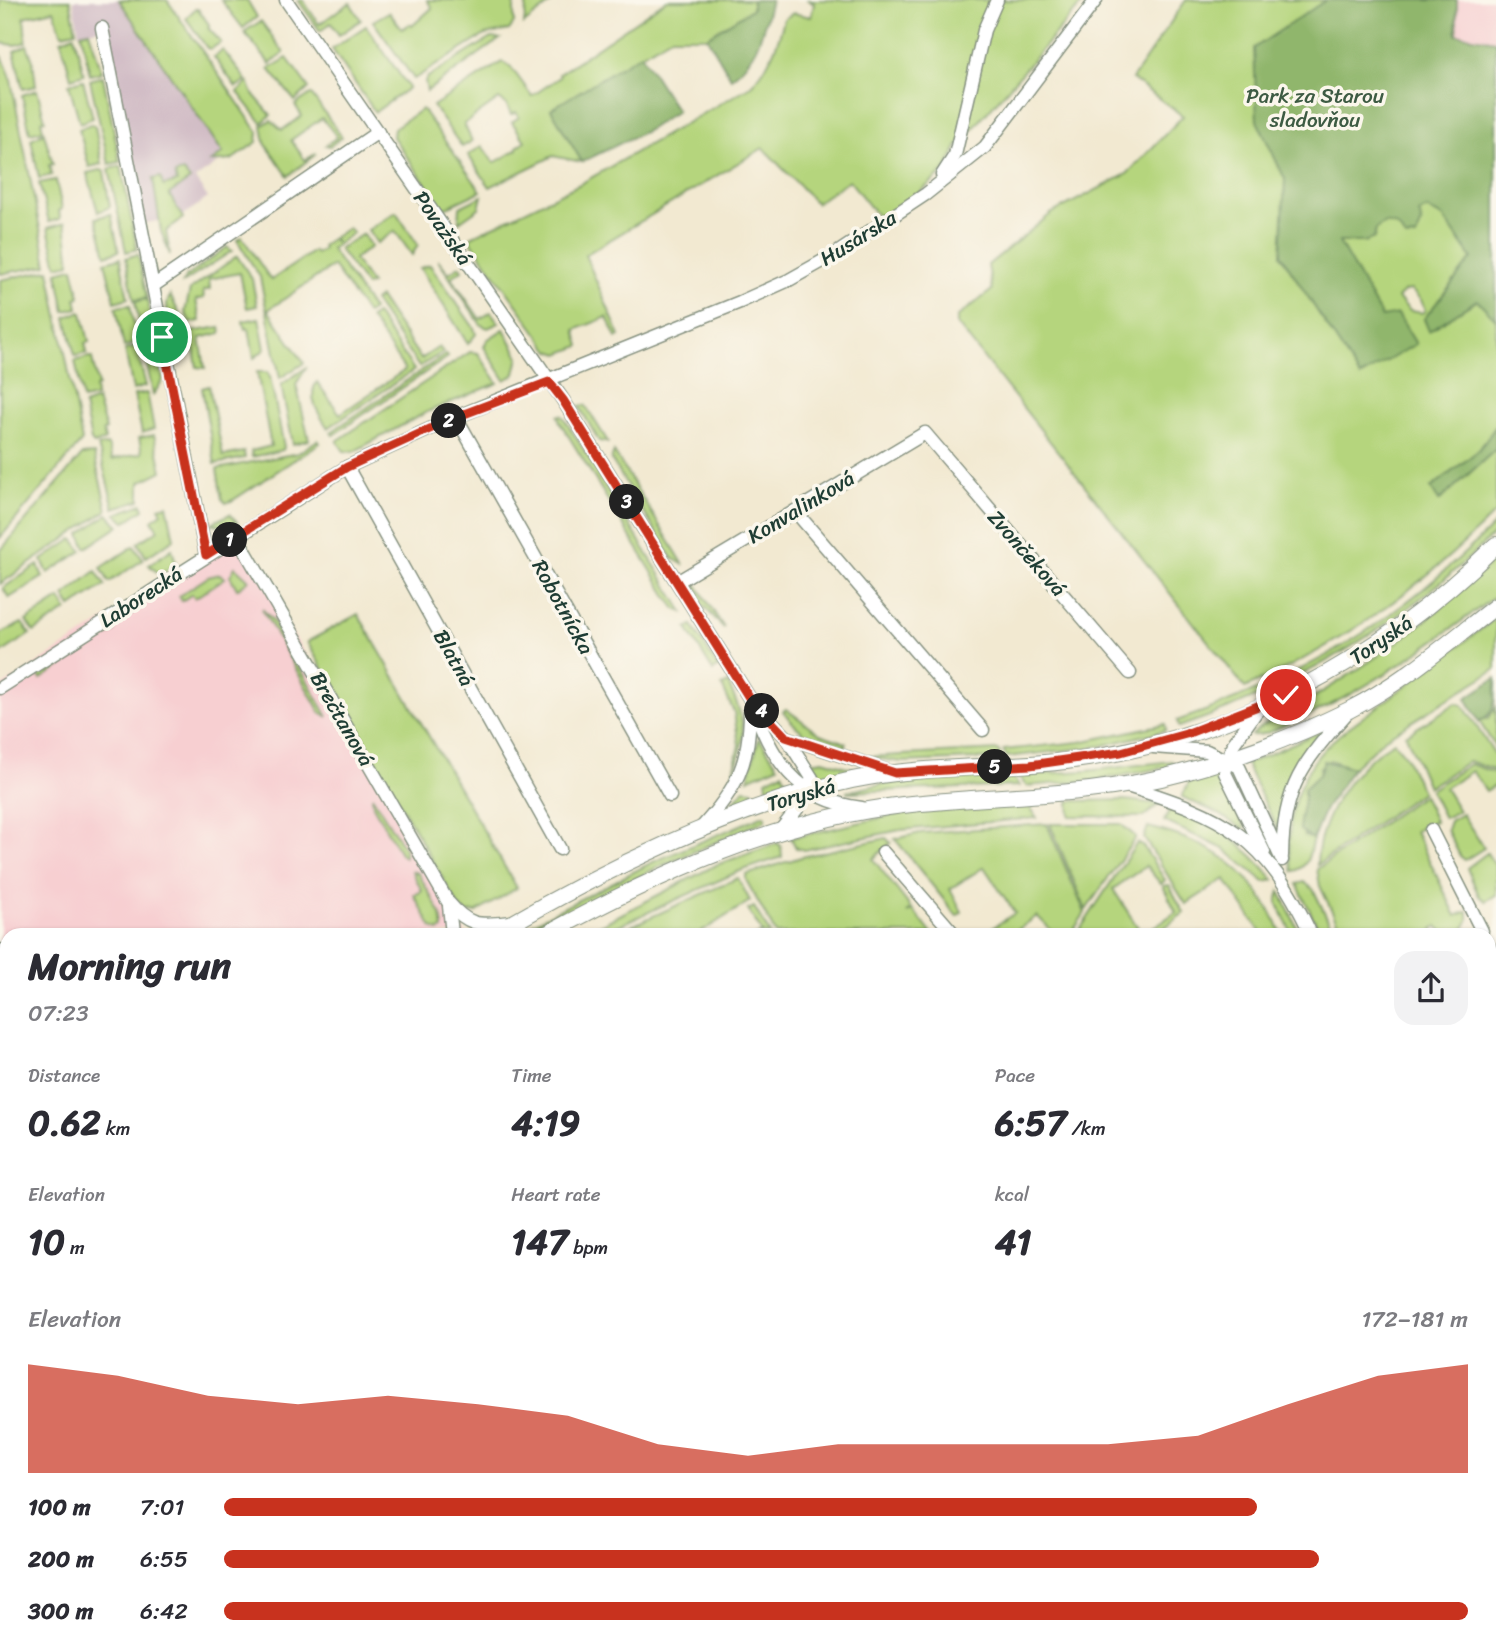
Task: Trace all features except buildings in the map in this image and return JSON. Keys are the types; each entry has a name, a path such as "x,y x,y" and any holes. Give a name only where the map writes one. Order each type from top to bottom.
{"street":[{"name":"Považská","path":"286,0 599,456 750,699"},
{"path":"926,194 955,155 984,30 997,0"},
{"name":"Husárska","path":"549,382 789,280 837,253 926,194 990,142 1096,0"},
{"path":"103,28 206,555"},
{"path":"153,286 378,132"},
{"name":"Laborecká","path":"0,688 347,467 456,417 549,382"},
{"name":"Robotnícka","path":"456,417 670,796"},
{"name":"Konvalinková","path":"677,582 925,433"},
{"name":"Zvončeková","path":"925,433 1130,673"},
{"name":"Blatná","path":"347,467 560,849"},
{"path":"794,511 983,730"},
{"name":"Brečtanová","path":"236,536 448,902"},
{"name":"Toryská","path":"504,928 597,878 696,833 766,804 809,790 895,773 1030,765 1141,747 1194,732 1260,706 1367,652 1447,593 1496,545"},
{"name":"Toryská","path":"559,928 678,868 780,831 872,810 1124,785 1180,774 1226,759 1350,709 1496,606"},
{"path":"750,699 786,737 810,774 809,790 780,831"},
{"path":"750,699 758,721 791,778 830,803 872,810"},
{"path":"696,833 717,810 743,768 749,744 750,699"},
{"path":"1226,759 1236,738 1260,706"},
{"path":"1276,862 1287,808 1299,772 1313,751 1350,709"},
{"path":"786,737 895,773"},
{"path":"1141,747 1198,750 1226,759 1242,771 1276,862 1308,928"},
{"path":"1124,785 1204,812 1234,830 1276,862"},
{"path":"1431,830 1479,928"},
{"path":"883,852 949,928"},
{"path":"448,902 465,920 476,924 516,921"},
{"path":"448,902 451,928"}],"shaded area":[{"path":"73,0 125,0 229,155 195,179 208,198 182,216 142,224 102,28 79,33"},
{"path":"1457,0 1496,0 1496,41 1456,35"},
{"path":"236,535 463,928 0,928 0,688"}],"green space":[{"path":"0,0 70,0 76,31 62,34 54,10 24,17 26,42 15,45 0,43"},
{"path":"119,0 167,0 258,132 257,142 231,160 211,162 223,153"},
{"path":"221,0 247,0 257,17 243,28"},
{"path":"298,0 303,0 319,24 350,3 361,20 339,35 331,23 320,31"},
{"path":"427,0 514,0 514,23 509,30 485,35 414,79 373,21 389,12 402,29 410,24 412,26 432,8"},
{"path":"527,0 555,0 524,24"},
{"path":"667,0 752,0 753,8 707,37 671,37 551,109 582,162 553,156 490,187 468,155 482,146 494,163 518,149 525,141 512,122 519,117 516,112 511,115 507,105 499,99 464,124 472,141 462,147 433,106 502,62 510,66 532,96 560,77 559,74"},
{"path":"752,0 771,0 753,53 748,62 731,78 707,37 752,9"},
{"path":"808,0 1085,0 957,147 946,170 883,223 849,180 816,203 763,148 585,255 620,336 616,338 607,317 575,330 580,346 559,354 550,351 470,240 471,237 580,184 749,87 772,56 784,19 793,13 811,17 814,4"},
{"path":"1186,0 1457,0 1457,40 1416,175 1281,255 1360,377 1382,317 1338,242 1364,242 1374,238 1376,229 1385,223 1397,226 1427,209 1443,217 1472,258 1424,319 1429,330 1478,300 1496,319 1496,426 1479,450 1431,488 1440,500 1496,449 1496,512 1438,566 1379,612 1316,652 1245,688 957,324 957,317 992,290 988,265 1052,213 1127,174 1183,116 1132,79","holes":["1411,290 1421,300 1425,310 1422,313 1410,311 1398,298 1405,291"]},
{"name":"Park za Starou sladovňou","path":"1326,0 1457,0 1456,34 1496,41 1496,319 1477,300 1429,331 1424,319 1472,258 1443,217 1427,209 1419,213 1422,222 1416,237 1406,238 1397,226 1385,223 1376,229 1374,238 1364,242 1339,242 1382,317 1398,314 1416,344 1360,377 1281,255 1285,179 1257,121 1254,48"},
{"path":"198,9 210,26 208,28 221,42 211,49 207,48 186,18"},
{"path":"261,21 284,53 270,64 244,32"},
{"path":"366,26 409,88 375,112 332,49"},
{"path":"89,31 102,72 90,75 81,33"},
{"path":"74,35 84,74 71,78 61,40"},
{"path":"491,38 500,39 427,91 425,81 428,77"},
{"path":"27,45 33,61 36,86 23,89 14,51"},
{"path":"223,50 246,80 236,87 214,57"},
{"path":"641,54 677,111 650,129 582,162 551,109"},
{"path":"2,56 10,75 47,265 0,274 0,57"},
{"path":"287,58 309,88 295,101 269,69"},
{"path":"103,76 120,162 109,164 90,80"},
{"path":"83,80 93,118 80,123 69,84"},
{"path":"248,82 253,94 271,115 262,123 238,92"},
{"path":"37,90 45,120 41,121 43,130 30,133 22,95"},
{"path":"311,94 342,137 330,146 326,145 337,137 322,118 291,140 305,160 316,154 288,176 265,143 262,126 271,120 282,130 302,116 295,105"},
{"path":"422,109 481,191 443,209 393,137 394,128"},
{"path":"91,124 95,126 102,164 89,167 79,129"},
{"path":"44,133 53,164 49,165 52,175 39,178 31,139"},
{"path":"121,166 137,249 126,252 109,169"},
{"path":"104,171 110,207 98,212 87,173"},
{"path":"184,172 190,180 169,194 183,218 166,231 170,255 161,231 153,179 161,177 163,186 177,182 175,174"},
{"path":"56,180 62,209 59,210 60,219 49,222 39,183"},
{"path":"482,196 479,208 459,222 460,207"},
{"path":"396,212 418,245 412,255 395,231 377,243 368,230"},
{"path":"111,214 119,251 106,255 96,218"},
{"path":"65,223 70,263 57,266 48,228"},
{"path":"348,228 353,233 331,249 373,310 367,314 333,266 268,310 304,363 280,378 260,277 237,240 242,237 271,280 314,251 316,254 323,249 322,246 331,239 335,241 333,238"},
{"path":"363,234 371,247 354,259 371,284 366,286 339,249"},
{"path":"227,247 232,251 183,283 186,277"},
{"path":"138,254 147,298 134,300 126,258"},
{"path":"237,256 252,279 257,306 247,308 240,273 209,279 210,289 203,291 204,298 196,300 200,321 190,323 185,312 190,290"},
{"path":"120,258 128,298 115,302 105,262"},
{"path":"438,260 449,273 459,266 462,270 451,277 480,319 491,312 499,323 488,328 481,325"},
{"path":"430,265 474,328 476,334 468,344 420,268"},
{"path":"73,268 80,297 76,298 78,308 65,311 57,272"},
{"path":"49,270 82,441 0,538 0,280"},
{"path":"170,295 182,319 179,326 168,328 167,304"},
{"path":"379,297 421,359 439,347 443,352 419,367 374,301"},
{"path":"147,299 156,344 144,347 135,302"},
{"path":"130,305 137,342 124,347 116,307"},
{"path":"82,313 89,342 85,343 87,353 75,356 66,317"},
{"path":"376,314 414,370 328,428 314,400 317,382 340,414 405,370 370,318"},
{"path":"259,318 265,349 254,358 249,328 245,329 243,321"},
{"path":"220,327 221,333 200,338 205,368 197,367 191,332"},
{"path":"504,329 519,357 515,374 505,380 484,347 487,340"},
{"path":"136,347 146,386 133,390 125,350"},
{"path":"156,347 163,380 153,395 144,349"},
{"path":"470,352 478,353 498,383 427,412 353,452 344,451 337,441"},
{"path":"446,354 448,357 333,435 331,432"},
{"path":"92,358 98,386 95,387 96,397 83,400 75,361"},
{"path":"307,367 296,384 309,440 293,444 281,385"},
{"path":"257,372 267,372 270,377 284,447 283,450 252,457 251,451 271,446"},
{"path":"209,386 223,456 244,452 245,458 215,464 202,388"},
{"path":"147,393 154,429 142,433 134,395"},
{"path":"97,400 106,430 103,431 105,440 94,444 91,441 84,405"},
{"path":"585,405 608,442 599,441 579,406"},
{"path":"561,415 683,612 676,609 668,598 560,422 558,416"},
{"path":"1496,426 1496,449 1439,501 1431,488 1479,450"},
{"path":"154,435 162,471 140,482 140,500 114,508 98,446 108,445 112,460 142,453 139,438"},
{"path":"318,440 320,443 233,500 226,503 222,499 217,469 298,453"},
{"path":"614,452 684,565 672,558 611,459"},
{"path":"94,454 107,510 0,584 0,551 82,455"},
{"path":"142,504 144,509 125,522 116,514"},
{"path":"167,505 174,539 146,557 138,543 158,530 152,520 162,513 159,507"},
{"path":"108,514 119,526 86,548 80,534"},
{"path":"230,514 238,523 225,526 212,523"},
{"path":"1496,523 1496,532 1461,565 1388,623 1349,648 1267,692 1179,727 1177,721 1269,685 1349,642 1423,590"},
{"path":"73,539 82,551 48,573 42,560"},
{"path":"134,546 143,560 109,582 101,568"},
{"path":"172,549 176,564 160,575 149,565"},
{"path":"1496,558 1496,596 1421,650 1342,699 1273,730 1252,735 1259,728 1384,652 1441,607"},
{"path":"38,565 43,577 9,598 3,588"},
{"path":"235,567 249,580 237,589 230,576"},
{"path":"96,571 105,585 71,607 64,596"},
{"path":"220,574 225,578 195,598 192,594 182,601 179,596 208,577"},
{"path":"695,582 724,628 695,597"},
{"path":"60,599 67,610 34,632 26,621"},
{"path":"262,609 273,620 328,717 320,712"},
{"path":"358,614 517,888 477,912 467,913 459,907 307,642"},
{"path":"1496,618 1496,669 1384,739 1353,768 1330,760 1320,767 1319,775 1304,789 1302,829 1305,836 1313,839 1309,855 1303,866 1293,872 1289,844 1292,814 1301,785 1315,760 1345,730"},
{"path":"22,623 30,634 0,654 0,634"},
{"path":"111,625 115,631 41,679 37,674"},
{"path":"692,625 718,668 713,671 687,628"},
{"path":"1496,678 1492,710 1479,721 1466,698"},
{"path":"728,683 739,711 743,732 731,781 739,745 734,712 722,686"},
{"path":"1456,703 1463,705 1496,757 1496,770 1469,761 1428,787 1406,735"},
{"path":"1496,707 1496,748 1479,721 1489,718"},
{"path":"786,709 820,734 846,743 846,746 829,747 811,738 788,718 783,711"},
{"path":"1165,724 1166,730 1101,746 1007,757 1003,750 1080,742"},
{"path":"1324,730 1297,762 1277,829 1246,764"},
{"path":"759,738 778,766 748,779"},
{"path":"1394,742 1406,757 1422,792 1317,865 1324,829 1340,794 1365,764"},
{"path":"998,750 1002,758 902,762 865,757"},
{"path":"823,760 857,770 823,777 811,762"},
{"path":"1172,761 1173,766 1098,780 1026,786 1018,775 1087,771"},
{"path":"1324,761 1353,768 1325,809 1313,839 1300,830 1304,789 1319,775"},
{"path":"1470,764 1496,773 1496,785 1486,791 1472,771 1445,788 1459,811 1444,818 1430,790"},
{"path":"782,772 788,784 768,792 766,780"},
{"path":"1011,775 1019,786 846,792 896,781"},
{"path":"1215,775 1245,827 1244,830 1219,814 1182,797 1189,782"},
{"path":"744,789 752,790 756,796 730,806"},
{"path":"1423,795 1435,821 1415,831 1456,916 1468,911 1468,921 1464,928 1340,928 1320,886 1317,869"},
{"path":"372,796 404,848 405,857 401,855 373,806"},
{"path":"1125,800 1159,804 1144,817 1070,816 1069,801"},
{"path":"1029,805 1037,818 900,830 804,850 796,848 791,838 902,813"},
{"path":"1172,806 1216,827 1240,845 1274,880 1265,882 1224,849 1164,821"},
{"path":"1462,814 1484,848 1465,860 1460,856 1447,830 1450,821"},
{"path":"764,815 766,820 654,869 537,928 524,928 651,863"},
{"path":"1047,824 1085,913 1075,928 1049,928 1037,916 1020,928 992,928 1015,913 984,867 950,889 962,912 957,916 895,839 920,833"},
{"path":"1050,824 1121,824 1136,837 1086,910"},
{"path":"1148,827 1194,842 1230,862 1258,892 1279,928 1258,928 1225,879 1186,904 1144,838"},
{"path":"886,838 891,843 873,859 911,908 907,913 913,910 927,928 773,928 746,880 746,875 801,857"},
{"path":"778,843 781,847 782,857 740,871 613,928 595,928 716,865"},
{"path":"1137,843 1143,846 1165,880 1161,884 1146,866 1113,889 1138,928 1081,928"},
{"path":"1487,853 1496,867 1496,895 1486,901 1479,896 1467,868"},
{"path":"412,871 418,873 441,914 443,928 432,928 414,895 422,891"},
{"path":"738,878 750,901 707,928 626,928"},
{"path":"1304,882 1313,889 1332,928 1318,928 1297,884"},
{"path":"1169,885 1184,913 1164,928 1152,928 1176,912 1163,886"},
{"path":"1280,891 1297,928 1289,928 1277,902"},
{"path":"754,907 766,928 759,928 748,910"}],"route":[{"path":"162,337 206,555 347,467 456,417 549,382 563,400 750,699 786,737 895,773 1030,765 1100,756 1159,743 1224,721 1286,695"}]}
